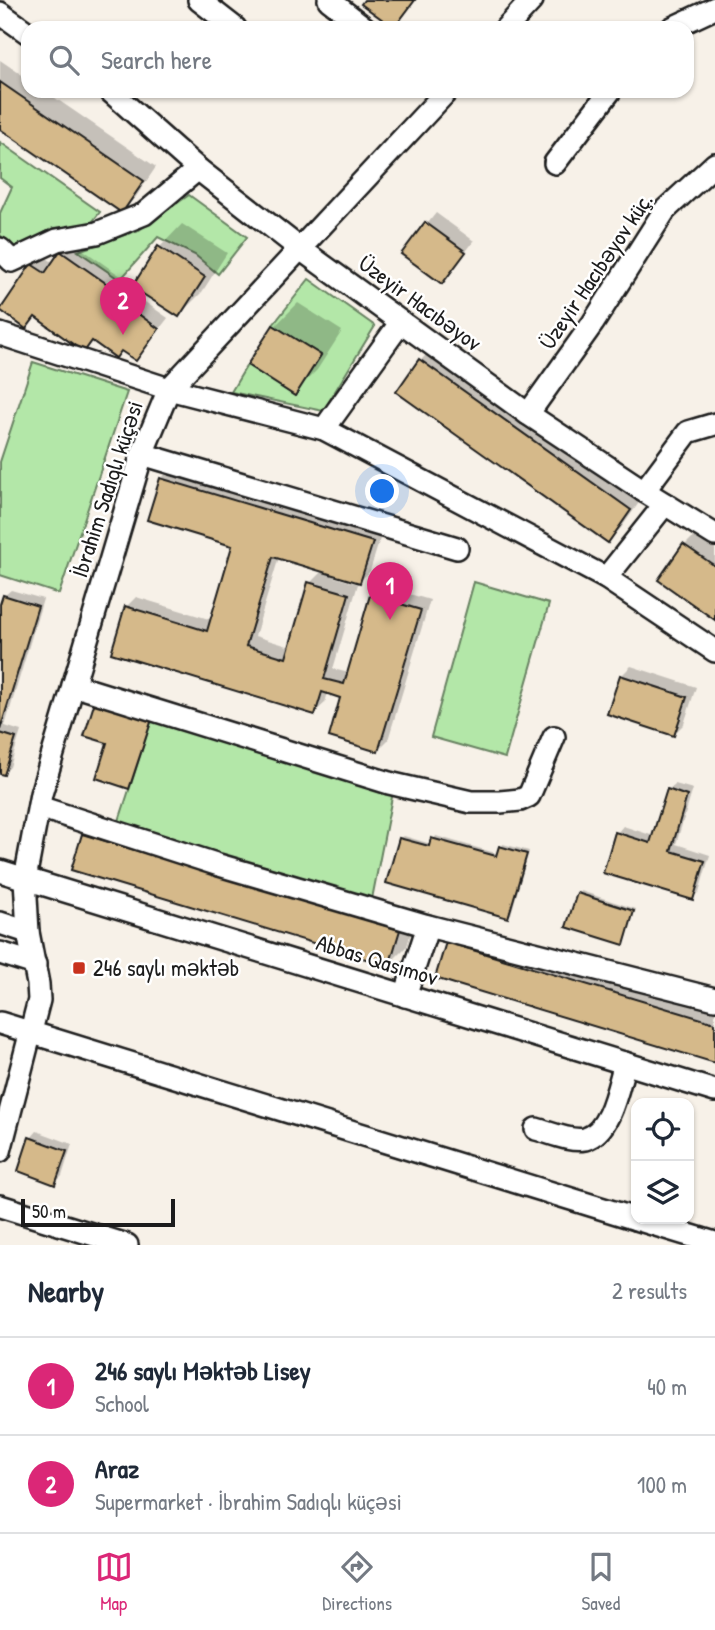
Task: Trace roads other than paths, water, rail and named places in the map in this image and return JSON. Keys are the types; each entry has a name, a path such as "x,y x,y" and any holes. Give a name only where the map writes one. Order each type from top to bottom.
{"street":[{"path":"199,0 226,21"},
{"path":"329,0 356,21"},
{"path":"512,21 532,0"},
{"path":"687,21 715,8"},
{"path":"0,13 21,28"},
{"name":"Üzeyir Hacıbəyov","path":"118,98 198,169 299,248 528,414 715,535"},
{"name":"İbrahim Sadıqlı küçəsi","path":"0,1151 39,1000 28,932 25,879 39,807 142,454 169,389 439,98"},
{"path":"555,163 605,98"},
{"name":"Üzeyir Hacıbəyov küç.","path":"528,414 593,323 665,210 715,164"},
{"path":"0,279 6,255 57,240 97,233 144,214 198,169"},
{"path":"324,429 401,322"},
{"path":"0,334 169,389 324,429 606,578 715,651"},
{"path":"644,491 688,432 715,424"},
{"path":"142,454 457,548"},
{"path":"606,578 665,504"},
{"path":"74,685 389,783 471,802 520,800 529,796 554,737"},
{"path":"39,807 219,865 428,926 715,999"},
{"name":"Abbas Qasımov","path":"0,872 715,1091"},
{"path":"0,923 28,932"},
{"path":"405,996 428,926"},
{"path":"0,953 35,964"},
{"path":"0,1023 631,1217"},
{"path":"536,1129 570,1139 587,1139 606,1124 625,1063"},
{"path":"0,1206 127,1245"},
{"path":"657,1224 713,1237"}],"place":[{"name":"Araz","path":"123,335"},
{"name":"246 saylı Məktəb Lisey","path":"390,620"},
{"name":"246 saylı mәktәb","path":"79,968"}]}
